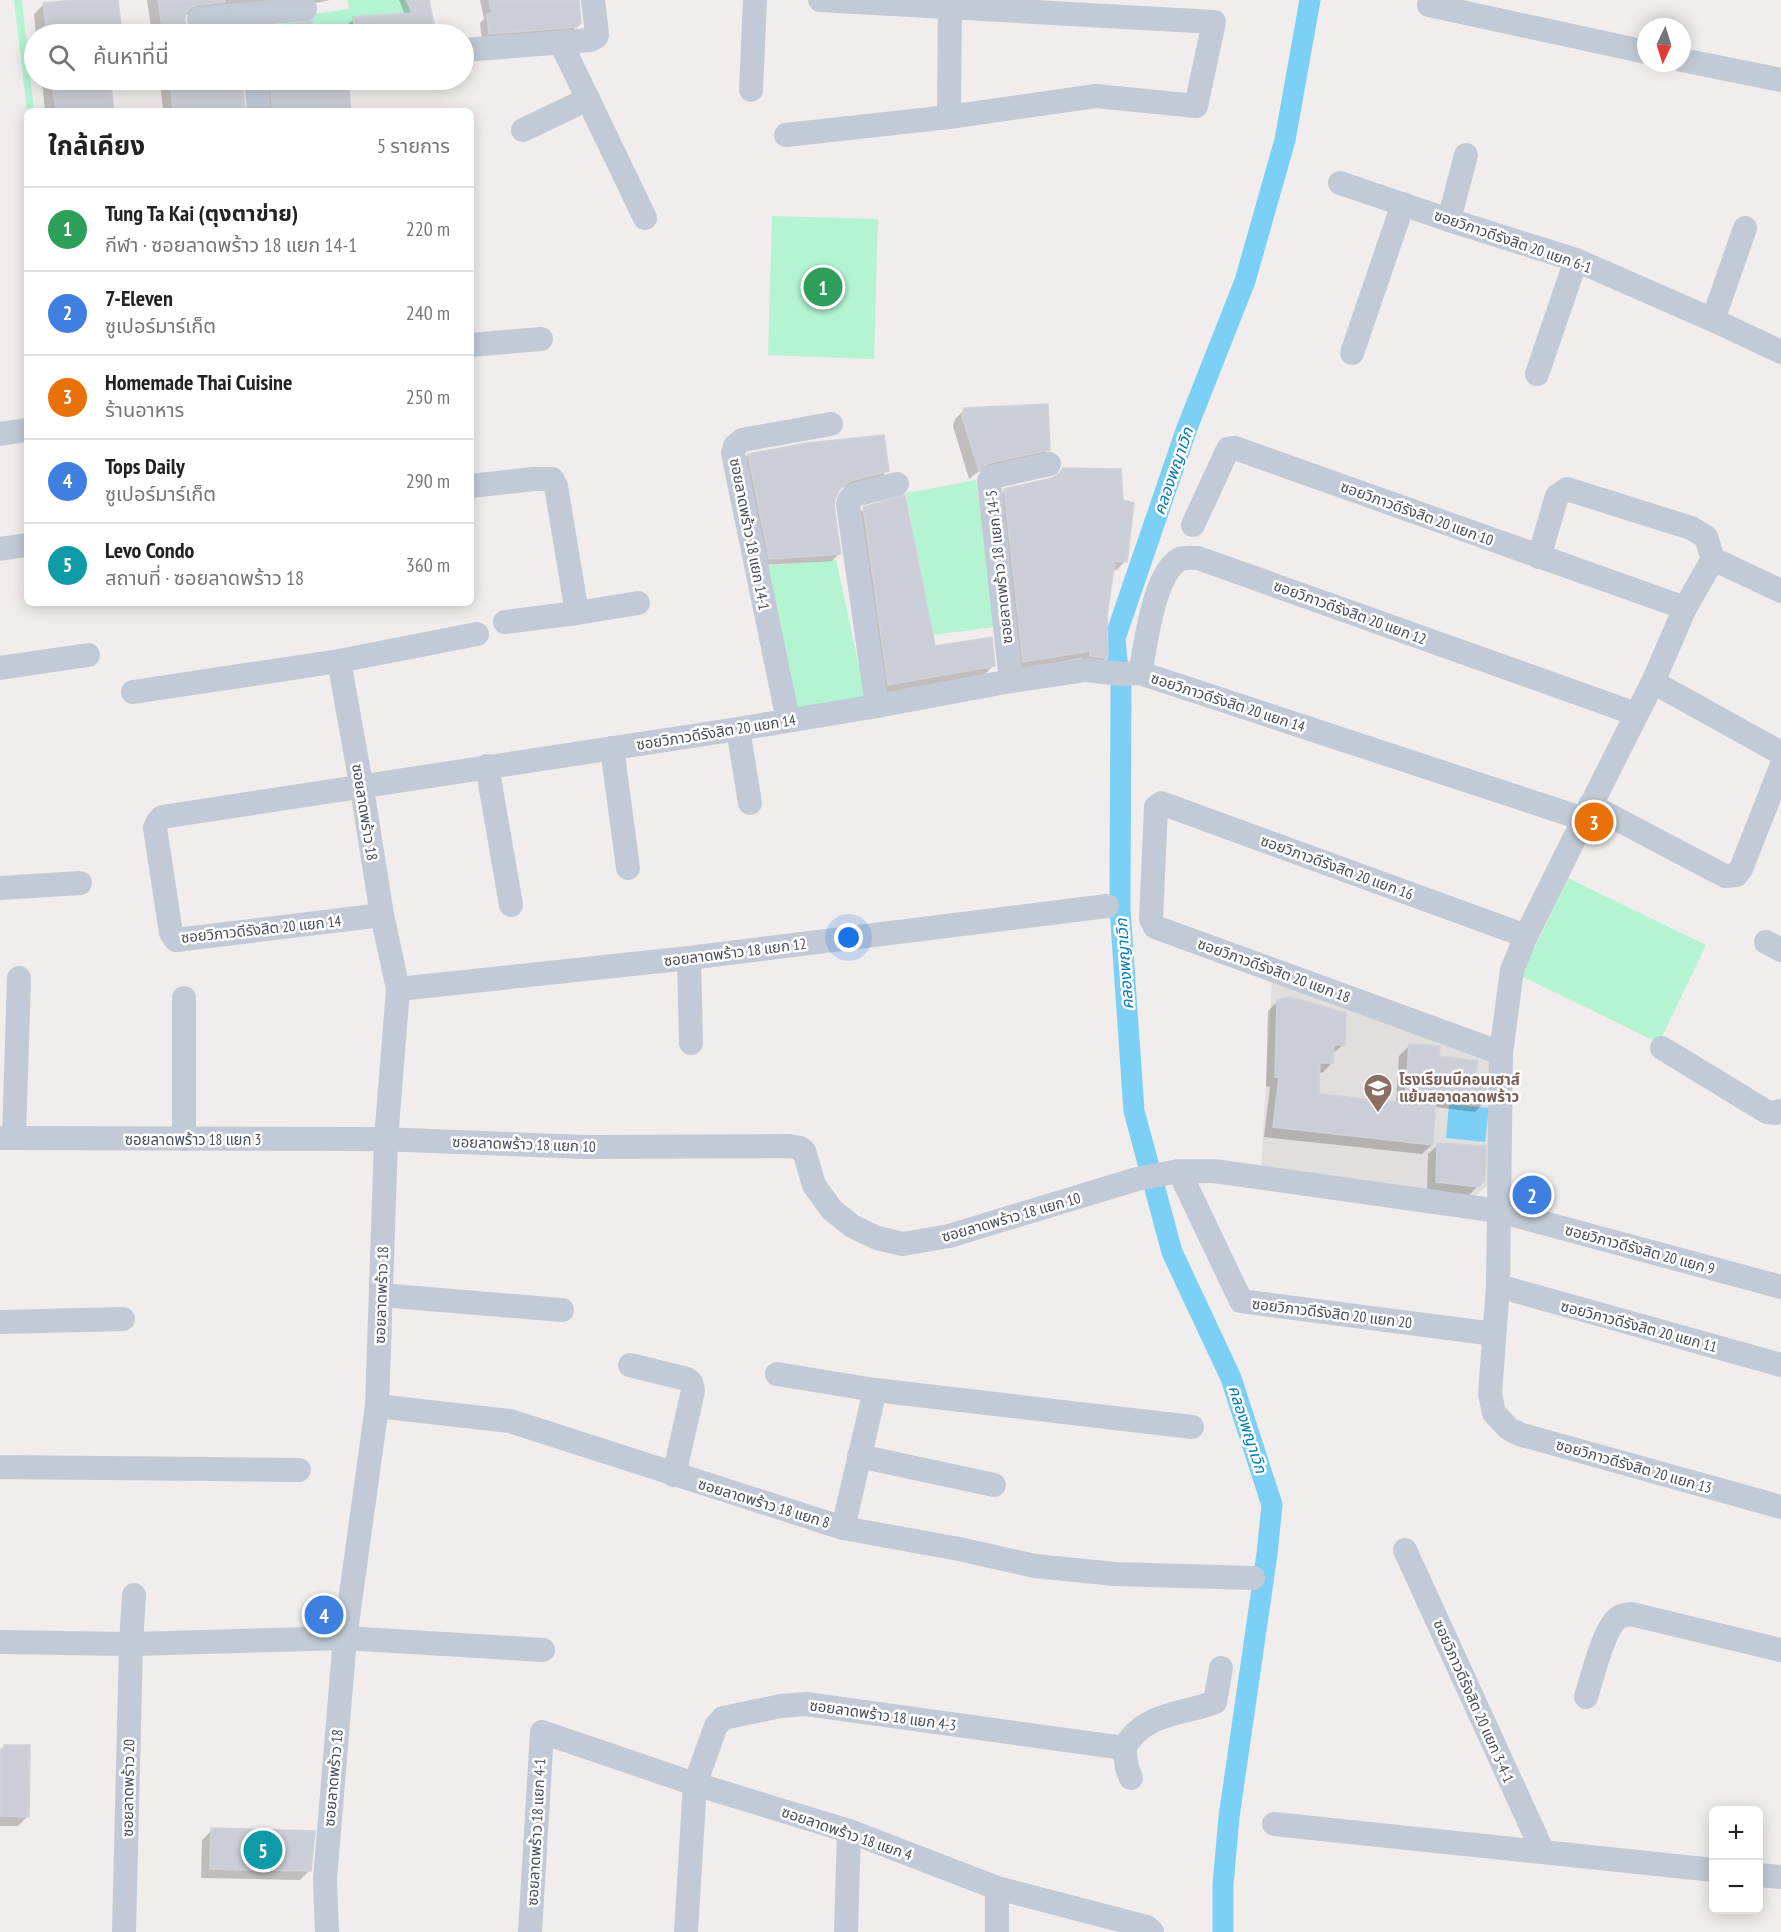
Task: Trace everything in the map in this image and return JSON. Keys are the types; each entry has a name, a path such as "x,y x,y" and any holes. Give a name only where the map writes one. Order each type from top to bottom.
{"street":[{"path":"474,49 590,40 596,37 593,0"},
{"path":"751,90 755,0"},
{"path":"786,135 949,117 1096,96 1196,106 1214,22 950,4 820,0"},
{"path":"949,117 950,4"},
{"path":"1429,5 1637,50"},
{"path":"243,24 305,9"},
{"path":"199,19 232,24"},
{"path":"561,43 645,219"},
{"path":"1691,62 1781,80"},
{"path":"257,90 259,108"},
{"path":"523,130 588,99"},
{"path":"1449,220 1466,155"},
{"name":"ซอยวิภาวดีรังสิต 20 แยก 6-1","path":"1340,183 1576,260 1781,352"},
{"path":"1352,353 1403,204"},
{"path":"1713,320 1745,228"},
{"path":"1537,374 1576,260"},
{"path":"474,345 540,339"},
{"name":"ซอยลาดพร้าว 18 แยก 14-1","path":"788,720 733,453 735,446 742,440 831,424"},
{"path":"0,434 24,430"},
{"name":"ซอยวิภาวดีรังสิต 20 แยก 10","path":"1193,525 1228,449 1234,448 1685,608"},
{"name":"ซอยลาดพร้าว 18 แยก 14-5","path":"1011,681 989,481 992,477 1049,464"},
{"path":"474,486 552,479 556,486 577,614"},
{"path":"877,706 848,504 854,495 897,484"},
{"path":"1539,557 1557,496 1567,489 1691,528 1706,537 1713,559 1781,591"},
{"path":"0,549 24,545"},
{"name":"ซอยวิภาวดีรังสิต 20 แยก 12","path":"1140,674 1158,588 1173,564 1181,559 1198,558 1636,714"},
{"path":"1494,1334 1498,1286 1501,1053 1512,970 1526,936 1653,682 1685,608 1713,559"},
{"path":"505,622 577,614 638,603"},
{"path":"133,692 339,661 477,634"},
{"path":"0,668 88,655"},
{"name":"ซอยลาดพร้าว 18","path":"327,1932 325,1879 345,1638 377,1406 386,1140 398,989 382,915 339,661"},
{"name":"ซอยวิภาวดีรังสิต 20 แยก 14","path":"382,915 176,940 171,933 169,923 155,828 157,822 162,817 738,729 1086,670 1140,674 1587,812 1725,876 1736,875 1741,869 1781,767"},
{"path":"1653,682 1781,753"},
{"path":"738,729 750,803"},
{"path":"612,748 628,868"},
{"path":"487,766 511,905"},
{"name":"ซอยวิภาวดีรังสิต 20 แยก 16","path":"1154,814 1156,807 1161,803 1526,936"},
{"name":"ซอยวิภาวดีรังสิต 20 แยก 18","path":"1154,814 1151,919 1155,927 1501,1053"},
{"path":"0,888 80,883"},
{"name":"ซอยลาดพร้าว 18 แยก 12","path":"398,989 689,958 1107,906"},
{"path":"689,958 692,1043"},
{"path":"7,1138 19,978"},
{"path":"184,998 184,1139"},
{"path":"1662,1048 1767,1112 1781,1111"},
{"name":"ซอยลาดพร้าว 18 แยก 3","path":"7,1138 386,1140"},
{"name":"ซอยลาดพร้าว 18 แยก 10","path":"386,1140 586,1147 779,1145 801,1148 804,1151 814,1185 832,1210 852,1226 877,1238 903,1244 949,1236 1137,1179 1179,1171 1214,1171 1499,1211"},
{"name":"ซอยวิภาวดีรังสิต 20 แยก 20","path":"1179,1171 1241,1301 1494,1334"},
{"name":"ซอยวิภาวดีรังสิต 20 แยก 9","path":"1499,1211 1781,1287"},
{"name":"ซอยวิภาวดีรังสิต 20 แยก 11","path":"1498,1286 1781,1365"},
{"path":"381,1295 562,1310"},
{"path":"0,1322 123,1319"},
{"name":"ซอยวิภาวดีรังสิต 20 แยก 13","path":"1494,1334 1490,1394 1494,1413 1508,1428 1519,1434 1781,1507"},
{"path":"630,1365 687,1379 691,1382 693,1391 674,1475"},
{"path":"777,1374 874,1390 1192,1427"},
{"name":"ซอยลาดพร้าว 18 แยก 8","path":"377,1406 510,1422 843,1528 874,1390"},
{"path":"859,1456 994,1485"},
{"path":"0,1467 299,1470"},
{"path":"843,1528 959,1549 1035,1566 1114,1574 1253,1578"},
{"name":"ซอยวิภาวดีรังสิต 20 แยก 3-4-1","path":"1406,1550 1543,1852"},
{"name":"ซอยลาดพร้าว 20","path":"124,1932 134,1595"},
{"path":"1586,1697 1606,1634 1619,1617 1631,1614 1781,1650"},
{"path":"0,1642 131,1644 345,1638 543,1650"},
{"path":"1131,1778 1124,1748 1130,1737 1170,1713 1215,1702 1221,1668"},
{"name":"ซอยลาดพร้าว 18 แยก 4-3","path":"686,1932 695,1784 716,1726 723,1718 793,1704 806,1704 1124,1748"},
{"name":"ซอยลาดพร้าว 18 แยก 4","path":"542,1732 695,1784 849,1831 997,1888 1147,1927 1152,1932"},
{"name":"ซอยลาดพร้าว 18 แยก 4-1","path":"530,1932 542,1732"},
{"path":"1274,1824 1709,1870"},
{"path":"846,1932 849,1831"},
{"path":"1763,1876 1781,1878"},
{"path":"997,1888 997,1932"}],"shaded area":[{"name":"โรงเรียนบีคอนเฮาส์ แย้มสอาดลาดพร้าว","path":"1272,981 1492,1059 1492,1182 1474,1197 1261,1169"}],"green space":[{"path":"14,0 22,0 25,24 24,85"},
{"path":"348,0 405,0 408,7 415,3 420,24 244,23 349,9"},
{"path":"25,90 32,90 34,108 27,108"},
{"path":"772,216 878,219 874,359 768,355"},
{"path":"976,480 996,627 932,635 906,493"},
{"path":"836,560 866,698 792,712 761,566"},
{"path":"1568,878 1706,945 1659,1043 1521,976"}],"water":[{"path":"1449,1104 1489,1108 1485,1142 1446,1138"}],"building":[{"path":"118,0 121,24 46,24 43,3"},
{"path":"158,0 225,0 225,2 191,7 186,13 186,24 162,24"},
{"path":"407,0 429,0 434,24 354,24 353,17 412,13"},
{"path":"489,0 579,0 581,23 577,27 489,34 487,14 492,13"},
{"path":"312,21 312,24 290,24"},
{"path":"53,90 111,90 114,108 56,108"},
{"path":"172,90 243,90 245,108 173,108"},
{"path":"271,90 349,90 351,108 273,108"},
{"path":"1048,404 1050,450 989,463 979,471 962,416 964,408"},
{"path":"884,435 889,471 850,481 840,489 835,499 841,554 769,559 748,454 807,443"},
{"path":"1063,468 1121,469 1123,500 1134,503 1127,562 1115,561 1107,616 1108,658 1090,656 1090,651 1023,662 1004,489 1052,478"},
{"path":"905,495 935,646 992,637 995,666 888,685 863,507"},
{"path":"1290,997 1346,1013 1345,1045 1334,1045 1333,1063 1320,1063 1319,1094 1405,1103 1409,1044 1440,1046 1439,1056 1478,1061 1476,1075 1486,1076 1486,1103 1436,1096 1433,1145 1273,1127 1279,1077 1275,1077 1277,1000"},
{"path":"1437,1143 1486,1146 1485,1180 1479,1187 1436,1182"},
{"path":"1517,1179 1554,1190 1548,1209 1513,1200"},
{"path":"4,1745 30,1745 29,1817 0,1816 0,1749 4,1749"},
{"path":"211,1828 315,1831 311,1871 210,1869"}],"waterway":[{"name":"คลองพญาเวิก","path":"1223,1932 1223,1885 1229,1817 1272,1505 1231,1378 1172,1252 1134,1111 1120,909 1121,674 1117,661 1115,638 1187,428 1245,281 1285,140 1310,0"}],"place":[{"name":"Tung Ta Kai (ตุงตาข่าย)","path":"823,287"},
{"name":"Homemade Thai Cuisine","path":"1594,822"},
{"name":"โรงเรียนบีคอนเฮาส์ แย้มสอาดลาดพร้าว","path":"1378,1114"},
{"name":"7-Eleven","path":"1532,1195"},
{"name":"Tops Daily","path":"324,1615"},
{"name":"Levo Condo","path":"263,1850"}]}
